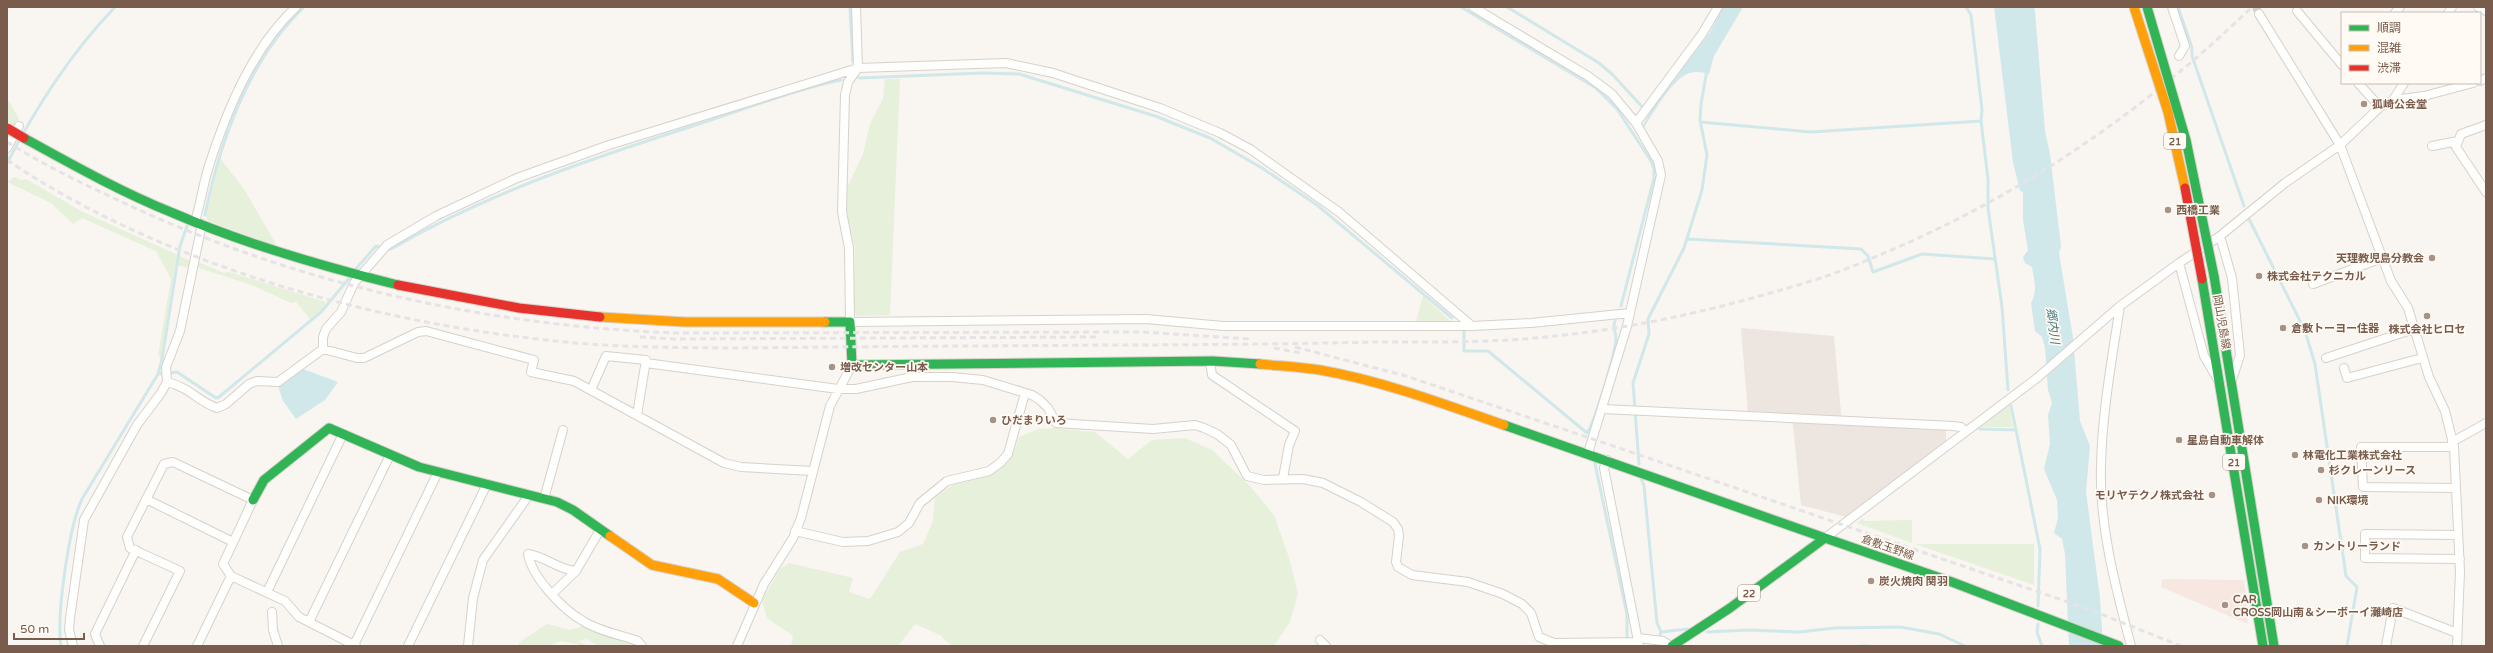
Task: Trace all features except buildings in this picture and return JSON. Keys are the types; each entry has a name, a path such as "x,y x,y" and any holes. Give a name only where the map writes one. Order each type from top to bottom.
{"street":[{"path":"73,646 69,630 70,618 84,520 137,425 161,393 180,332 208,170 234,102 254,60 282,20 296,7"},
{"path":"737,646 754,603 796,531 801,518 830,406 852,365 849,248 842,212 845,94 848,82 858,68 856,7"},
{"path":"1474,7 1588,76 1612,94 1639,129 1661,167 1661,175 1630,313 1603,409 1588,453"},
{"path":"1639,129 1645,110 1702,34 1718,7"},
{"name":"岡山児島線","path":"2134,7 2173,134 2186,185 2231,447 2263,646"},
{"name":"岡山児島線","path":"2147,7 2190,154 2214,276 2232,380 2274,646"},
{"path":"2172,7 2185,46 2179,56"},
{"path":"2478,7 2486,11"},
{"path":"2297,12 2341,64"},
{"path":"2259,14 2340,145 2391,281 2408,308 2422,358 2445,411 2453,444 2460,559 2457,646"},
{"path":"323,349 323,337 326,329 341,312 355,273 384,248 436,216 517,178 609,145 858,68 1006,63 1029,67 1160,108 1220,133 1250,149 1339,212 1472,326"},
{"path":"2359,84 2380,107"},
{"path":"2393,100 2403,84"},
{"path":"1825,538 2036,378 2120,306 2179,263 2220,236 2285,183 2340,145 2380,107 2393,100 2424,96 2469,84"},
{"path":"2486,125 2461,134 2456,147 2486,192"},
{"path":"7,148 19,126"},
{"path":"7,128 100,179 198,223 275,250 355,273 470,300 545,311 678,322 1146,319 1223,326 1472,326 1531,323 1630,313"},
{"path":"2432,146 2458,141"},
{"path":"2220,236 2232,278 2240,355 2232,380"},
{"path":"2313,284 2382,258"},
{"path":"2179,263 2204,356 2210,369 2220,382"},
{"path":"2120,306 2105,412 2100,468 2106,529 2115,586 2131,646"},
{"path":"2326,358 2414,329"},
{"path":"323,349 357,358 364,358 418,332 426,331 534,360 531,372 574,381 637,414 724,463 741,467 812,471"},
{"path":"167,376 209,405 216,408 226,404 249,384 257,381 278,382 323,349"},
{"path":"592,390 606,356 646,360 646,363 838,389 856,389 912,377 952,376 983,380 1025,393 1040,400 1048,408 1056,423 1153,429 1195,425 1217,434 1230,445 1247,476 1264,480 1283,478 1303,479 1323,483 1361,502 1393,522 1398,529 1399,536 1396,562 1398,567 1412,575 1461,581 1503,594 1522,604 1531,613 1540,636 1545,640 1554,643 1639,642 1660,640 1671,646"},
{"path":"2344,368 2347,378 2422,358"},
{"path":"1210,361 1212,375 1295,431 1289,445 1283,478"},
{"name":"倉敷玉野線","path":"852,365 1210,361 1292,366 1351,377 1435,401 1588,453 1952,582 2119,646"},
{"path":"637,414 646,363"},
{"path":"796,531 843,542 868,541 898,532 909,523 920,503 947,481 989,471 1000,463 1008,454 1025,393"},
{"path":"1603,409 1953,426 1962,427 1965,431"},
{"path":"2456,488 2363,487 2361,447 2453,444 2486,423"},
{"path":"438,472 355,646 300,617 285,601 231,576 223,564 264,480 325,429 329,428 419,467 544,499 573,510 652,566 666,571 712,577 725,582 754,603"},
{"path":"544,499 563,430"},
{"path":"267,592 343,434"},
{"path":"2231,447 2242,445"},
{"path":"309,622 390,455"},
{"path":"1607,460 1604,468 1639,642"},
{"path":"143,646 180,571 130,548 127,537 164,464 173,462 253,500"},
{"path":"408,646 487,484"},
{"path":"468,646 473,598 483,560 529,495"},
{"path":"146,499 233,542"},
{"path":"552,594 576,571 600,530"},
{"path":"2458,535 2365,534 2364,558 2460,559"},
{"name":"22","path":"1671,646 1730,608 1825,538"},
{"path":"100,646 95,634 136,550"},
{"path":"576,571 566,571 534,555 528,554 529,563 545,588 583,621 638,641 642,646"},
{"path":"197,646 231,576"},
{"path":"2386,646 2392,608 2457,633"},
{"path":"272,612 273,630 278,646"}],"shaded area":[{"path":"1741,328 1834,336 1842,424 1946,430 1946,441 1846,517 1801,505 1792,416 1748,414"},
{"name":"CAR CROSS岡山南＆シーボーイ灘崎店","path":"2162,579 2244,580 2248,624 2161,587"}],"green space":[{"path":"885,79 900,79 890,315 857,316 853,310 855,249 846,211 847,188 863,154 870,124 883,98"},
{"path":"7,98 19,119 7,141"},
{"path":"220,158 244,189 277,246 208,221 206,217"},
{"path":"14,177 21,180 26,179 81,211 191,261 190,268 175,265 161,359 158,355 171,279 156,251 82,218 73,224 51,203 7,182"},
{"path":"198,262 224,273 229,272 326,302 321,310 310,319 296,302 291,303 252,285 196,267"},
{"path":"1423,296 1450,321 1416,321"},
{"path":"2009,404 2013,427 1980,427"},
{"path":"1054,428 1095,432 1128,459 1152,440 1185,438 1212,450 1249,485 1274,515 1289,558 1298,593 1290,622 1274,646 952,646 940,635 915,624 898,646 791,646 793,636 767,618 762,600 780,569 789,563 853,578 849,592 870,599 900,552 923,544 933,521 935,497 957,482 994,474 1013,455 1019,437 1038,429"},
{"path":"1863,518 1864,521 1912,520 1912,543 1857,523"},
{"path":"1915,544 2034,544 2034,585"},
{"path":"547,624 570,630 584,626 640,646 599,646 587,639 578,641 587,646 560,641 550,646 520,646 518,643"}],"water":[{"path":"1723,7 1743,7 1714,56 1709,74 1692,72 1675,83 1663,98 1643,129 1642,127 1649,113 1710,32"},
{"name":"郷内川","path":"1994,7 2034,7 2035,12 2045,131 2050,154 2061,246 2059,253 2073,338 2080,421 2090,446 2086,492 2100,598 2103,646 2069,646 2065,554 2062,539 2054,533 2058,518 2057,500 2044,469 2050,444 2048,415 2052,403 2048,390 2045,348 2042,337 2035,331 2031,303 2035,289 2032,267 2025,263 2023,257 2028,250 2023,220 2023,192 2020,191 2013,162"},
{"path":"303,369 338,382 325,400 296,419 283,401 278,386"}],"waterway":[{"path":"7,163 30,121 55,81 83,43 115,7"},
{"path":"205,215 219,159 239,104 252,77 267,52 284,28 304,7"},
{"path":"850,7 853,62"},
{"path":"1461,7 1596,88 1617,109 1651,161 1654,169 1654,178 1621,306"},
{"path":"1507,7 1599,63 1613,75 1645,110"},
{"path":"1966,7 1971,15 1982,110 1981,121 1988,179 1988,208 2002,307 2008,390"},
{"path":"2178,7 2192,48 2192,56 2244,206"},
{"path":"1639,464 1633,383 1649,334 1648,319 1684,248 1702,190 1707,155 1700,120 1701,104 1707,70"},
{"path":"859,78 982,73 1019,74 1155,116 1210,138 1262,168 1317,205 1452,318"},
{"path":"354,271 376,246 391,249 427,229 465,211 541,178 770,100 841,80"},
{"path":"1701,122 1811,132 1981,121"},
{"path":"2249,219 2305,331 2315,364 2346,576 2357,587 2347,646"},
{"path":"61,646 60,614 62,594 68,550 77,512 82,499 158,374 162,359 180,246 187,226"},
{"path":"1687,239 1861,249 1868,256 1873,272 1922,254 1995,259"},
{"path":"158,374 177,372 216,398 219,397 321,312 351,276"},
{"path":"1464,330 1464,351 1488,351 1587,433 1591,426 1604,388 1615,347 1615,321"},
{"path":"2011,406 2016,430"},
{"path":"1980,429 2016,430 2040,549 2038,606"},
{"path":"1595,464 1627,614 1627,642"},
{"path":"1641,478 1644,486 1657,623 1661,632"},
{"path":"2038,624 2037,632 2042,646"},
{"path":"1707,632 1748,630 1799,632 1835,628 1900,627 1939,634 1965,646"},
{"path":"1657,646 1661,632 1688,629"},
{"path":"1860,646 1869,646"}],"tunnel":[{"path":"2256,7 2259,14"}],"railway":[{"path":"7,160 72,200 142,234 216,264 293,290 371,310 450,326 527,338 603,345 716,348 1466,342 1511,340 1588,332 1684,315 1748,299 1821,278 1889,251 1988,203 2081,146 2126,114 2169,80 2211,45 2252,7"},
{"path":"7,142 35,159 122,202 188,231 255,256 322,277 391,295 461,310 531,321 674,333 1142,332 1250,339"},
{"path":"640,337 673,339 1100,337"},
{"path":"1295,347 1406,376 2088,609 2181,646"},
{"path":"1274,348 1301,353"}],"traffic: fast":[{"path":"2147,7 2186,140 2214,276"},
{"path":"24,138 116,187 200,224 284,254 398,285"},
{"path":"2214,276 2274,646"},
{"path":"2202,279 2263,646"},
{"path":"825,322 850,322 852,365 1213,361 1260,364"},
{"path":"1504,425 1825,538"},
{"path":"253,500 264,480 329,428 419,467 557,502 573,510 610,536"},
{"path":"1672,646 1730,608 1825,538 1952,582 2119,646"}],"traffic: slow":[{"path":"2134,7 2168,112 2185,188"},
{"path":"600,317 685,322 825,322"},
{"path":"1260,364 1320,370 1367,380 1504,425"},
{"path":"610,536 652,565 718,579 754,603"}],"traffic: jam":[{"path":"7,128 24,138"},
{"path":"2185,188 2202,279"},
{"path":"398,285 519,308 600,317"}],"place":[{"name":"狐崎公会堂","path":"2364,104"},
{"name":"西橋工業","path":"2168,210"},
{"name":"天理教児島分教会","path":"2432,258"},
{"name":"株式会社テクニカル","path":"2259,276"},
{"name":"株式会社ヒロセ","path":"2427,316"},
{"name":"倉敷トーヨー住器","path":"2283,328"},
{"name":"増改センター山本","path":"832,367"},
{"name":"ひだまりいろ","path":"993,420"},
{"name":"星島自動車解体","path":"2179,440"},
{"name":"林電化工業株式会社","path":"2295,455"},
{"name":"杉クレーンリース","path":"2321,470"},
{"name":"モリヤテクノ株式会社","path":"2212,495"},
{"name":"NIK環境","path":"2319,500"},
{"name":"カントリーランド","path":"2305,546"},
{"name":"炭火焼肉 関羽","path":"1871,581"},
{"name":"CAR CROSS岡山南＆シーボーイ灘崎店","path":"2225,605"}]}
